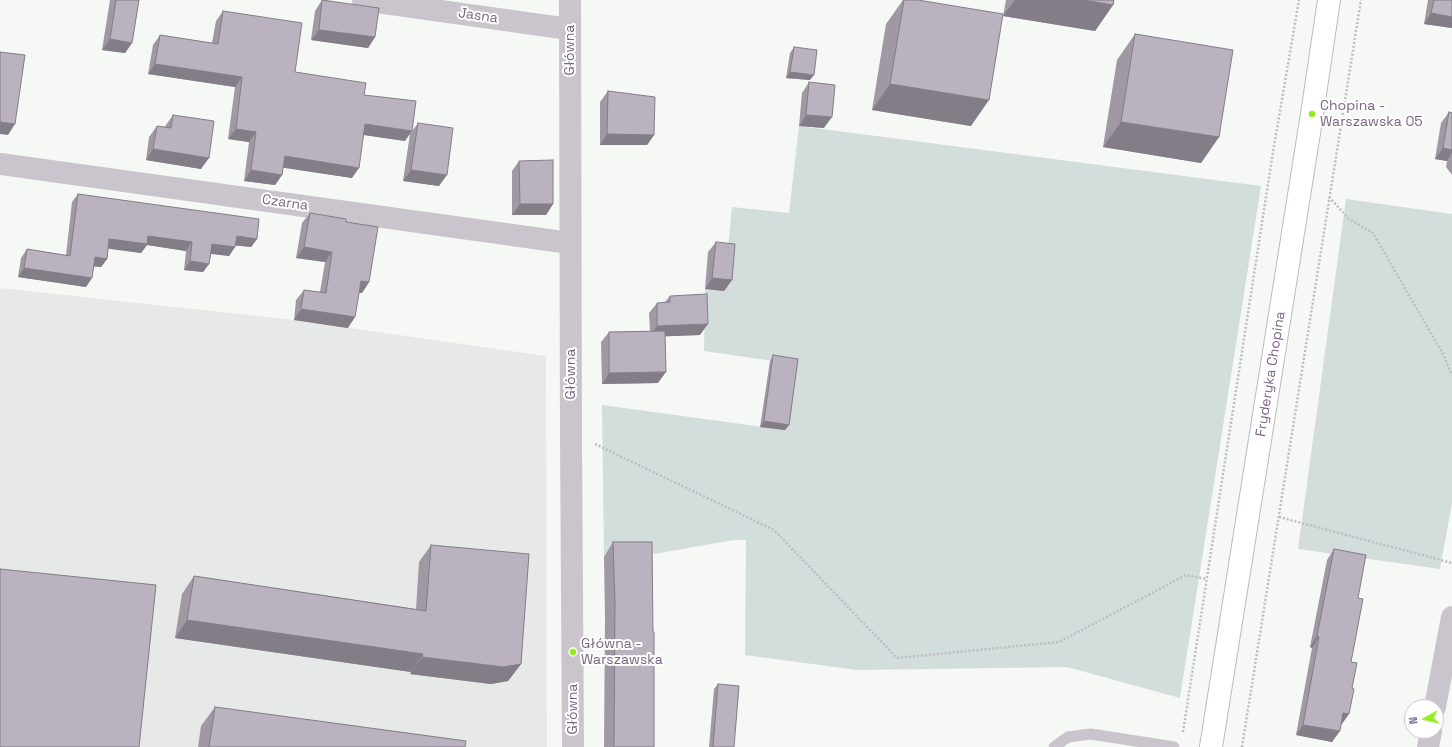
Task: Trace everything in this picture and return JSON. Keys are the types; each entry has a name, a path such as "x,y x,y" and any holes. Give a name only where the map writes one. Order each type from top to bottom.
{"street":[{"name":"Jasna","path":"363,0 570,29"},
{"name":"Główna","path":"570,0 570,437 573,747"},
{"name":"Fryderyka Chopina","path":"1211,747 1329,0"},
{"name":"Czarna","path":"0,164 570,244"},
{"path":"1437,699 1452,617"}],"lane":[{"path":"1054,747 1068,737 1091,734 1178,743"}],"path":[{"path":"1178,743 1207,579 1299,0"},
{"path":"1242,747 1361,0"},
{"path":"1329,197 1349,219 1373,234 1444,356 1452,376"},
{"path":"570,437 587,440 774,530 898,658 1059,642 1186,575 1207,579"},
{"path":"1279,517 1452,563"}],"shaded area":[{"path":"799,126 1261,186 1180,698 1067,667 857,670 745,655 746,540 734,540 642,556 604,557 602,405 785,430 794,364 704,351 705,289 724,291 732,207 789,213"},
{"path":"1346,199 1452,214 1452,503 1440,569 1298,549"},
{"path":"0,288 294,320 546,356 547,747 0,747"}],"building":[{"path":"116,0 139,0 132,43 110,39"},
{"path":"322,0 379,8 375,37 319,30"},
{"path":"904,0 918,0 1003,14 989,100 890,84"},
{"path":"1083,0 1114,0 1113,5"},
{"path":"1434,0 1452,0 1452,17 1431,13"},
{"path":"223,11 302,23 295,72 366,83 364,95 416,101 412,131 365,124 359,168 285,156 282,175 251,170 256,132 236,129 242,77 155,64 160,35 218,44"},
{"path":"1135,34 1233,50 1219,137 1121,122"},
{"path":"794,47 817,50 814,75 790,72"},
{"path":"0,52 25,55 15,124 0,122"},
{"path":"809,82 835,85 832,117 806,115"},
{"path":"608,91 655,97 654,135 607,134"},
{"path":"1449,112 1452,113 1452,150 1443,148"},
{"path":"173,115 214,121 209,158 153,149 157,126 171,128"},
{"path":"418,123 453,128 447,175 411,170"},
{"path":"553,160 553,204 520,204 519,161"},
{"path":"78,194 259,219 257,239 237,236 235,247 212,244 209,264 190,261 192,242 148,236 147,244 109,239 107,259 95,257 92,278 24,268 27,249 70,256"},
{"path":"310,213 346,219 346,222 378,227 369,282 361,281 355,317 301,309 304,290 326,293 332,252 304,247"},
{"path":"716,242 735,244 732,280 712,278"},
{"path":"707,294 708,324 657,326 657,303 670,302 670,296"},
{"path":"665,331 666,372 609,373 609,332"},
{"path":"773,355 798,359 789,425 764,421"},
{"path":"613,542 652,542 654,747 614,747 615,603"},
{"path":"431,545 529,554 521,664 503,667 422,657 423,654 187,620 194,576 426,611"},
{"path":"1334,549 1366,555 1358,598 1363,599 1351,662 1357,663 1352,688 1354,689 1349,714 1343,713 1340,731 1303,725 1319,637 1317,636"},
{"path":"0,569 156,585 139,747 0,747"},
{"path":"718,684 739,686 734,747 713,747"},
{"path":"215,707 466,741 465,747 209,747"}],"place":[{"name":"Chopina - Warszawska 05","path":"1312,114"},
{"name":"Główna - Warszawska","path":"573,652"}]}
